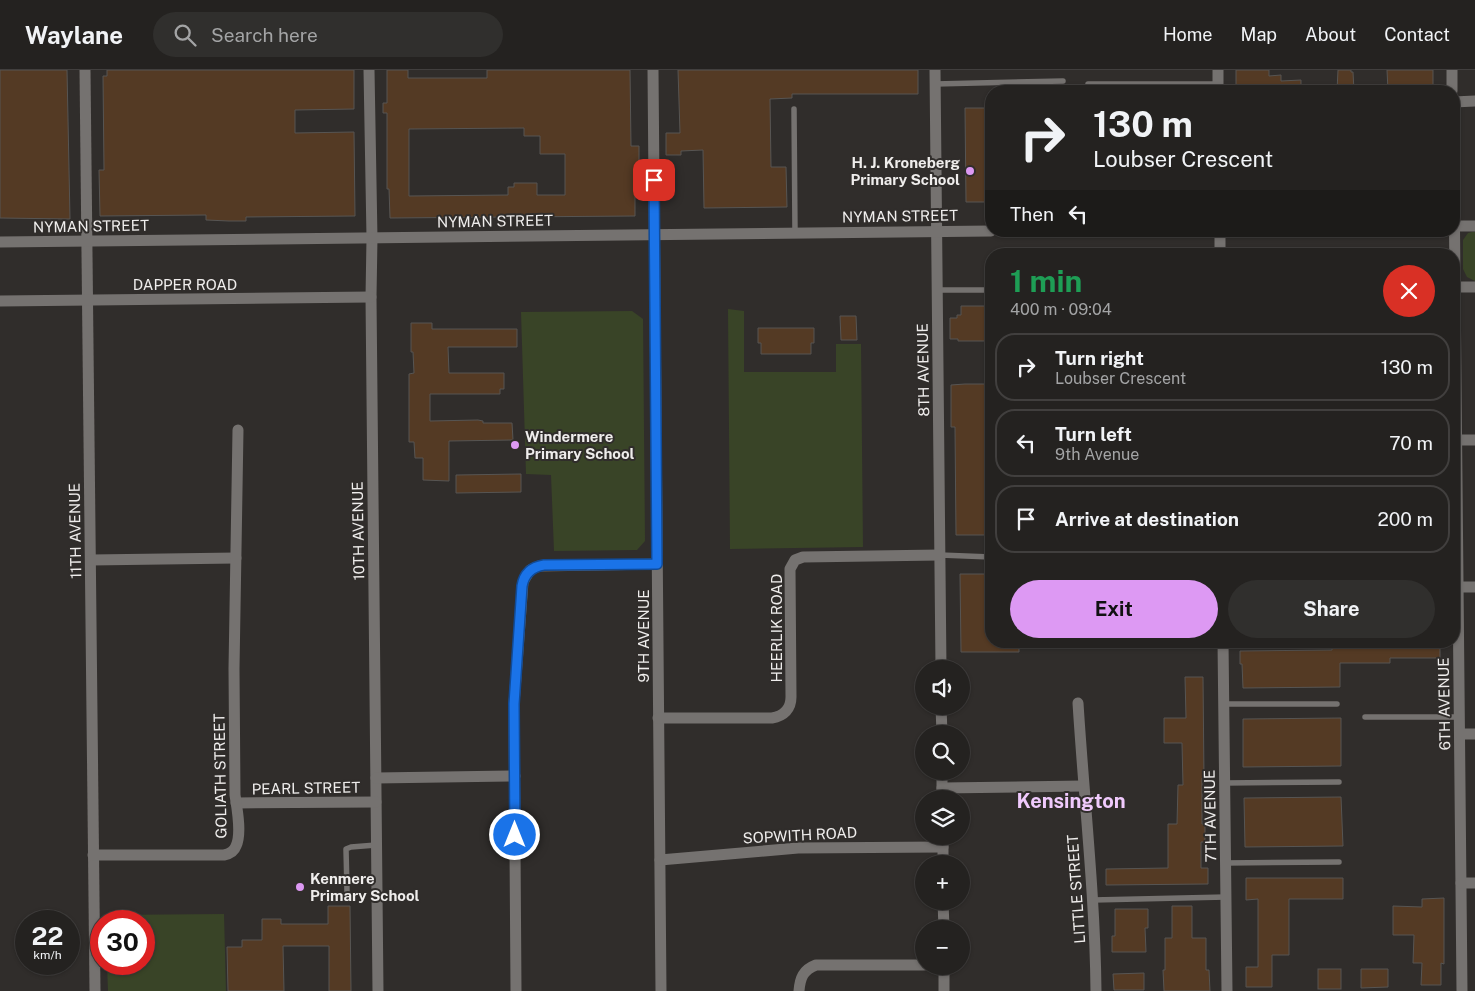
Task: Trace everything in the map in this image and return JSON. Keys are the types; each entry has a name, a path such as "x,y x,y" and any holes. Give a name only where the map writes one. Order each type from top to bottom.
{"street":[{"name":"11TH AVENUE","path":"85,70 95,991"},
{"name":"10TH AVENUE","path":"369,70 378,991"},
{"name":"9TH AVENUE","path":"653,70 661,991"},
{"name":"8TH AVENUE","path":"935,70 941,660"},
{"path":"1218,70 1218,85"},
{"path":"1452,70 1452,85"},
{"path":"1460,102 1475,101"},
{"path":"1460,226 1475,226"},
{"name":"NYMAN STREET","path":"0,242 985,231"},
{"path":"1460,287 1475,287"},
{"name":"DAPPER ROAD","path":"0,301 371,297"},
{"name":"GOLIATH STREET","path":"94,855 228,854 235,849 238,842 234,669 238,430"},
{"path":"1460,440 1475,440"},
{"name":"HEERLIK ROAD","path":"658,718 772,718 786,712 791,702 790,570 795,560 803,557 940,555"},
{"path":"91,560 236,558"},
{"path":"516,991 514,704 522,586 527,573 534,568 544,565 657,564"},
{"path":"1460,587 1475,587"},
{"name":"7TH AVENUE","path":"1223,648 1227,991"},
{"name":"6TH AVENUE","path":"1457,648 1462,991"},
{"name":"LITTLE STREET","path":"1078,703 1093,900 1096,991"},
{"path":"1460,734 1475,734"},
{"path":"376,778 515,776"},
{"path":"970,792 1083,786"},
{"name":"PEARL STREET","path":"236,804 376,802"},
{"name":"SOPWITH ROAD","path":"660,860 798,848 915,842"},
{"path":"1461,883 1475,883"},
{"path":"799,991 802,976 806,970 816,965 915,965"},
{"path":"944,975 944,991"}],"lane":[{"path":"935,84 1063,81"},
{"path":"1088,84 1120,85"},
{"path":"794,109 795,232"},
{"path":"937,290 985,290"},
{"path":"940,555 985,557"},
{"path":"1224,704 1337,704"},
{"path":"1365,717 1459,717"},
{"path":"1224,783 1339,782"},
{"path":"347,891 346,849 376,845"},
{"path":"1225,863 1339,862"},
{"path":"1093,900 1226,897"}],"green space":[{"path":"1475,232 1475,281 1467,277 1463,269 1463,240 1468,233"},
{"path":"728,309 744,311 744,372 836,372 836,344 861,344 863,547 730,549"},
{"path":"632,311 643,319 645,541 637,550 554,551 551,475 526,474 521,312"},
{"path":"224,914 226,991 108,991 107,975 155,975 155,915"}],"building":[{"path":"0,70 67,70 70,219 0,218"},
{"path":"107,70 354,70 354,109 295,110 295,133 354,132 355,216 246,217 246,221 229,221 206,220 206,215 100,216 99,170 104,170 103,76 107,76"},
{"path":"387,70 408,70 408,78 487,78 487,70 630,70 631,146 639,146 639,196 635,196 635,216 390,218 389,189 387,189 387,113 383,113 383,103 387,103","holes":["524,128 524,136 540,136 540,154 565,154 565,195 537,195 537,183 514,183 514,187 508,187 508,195 409,196 409,129"]},
{"path":"678,70 918,70 918,94 792,94 792,98 770,99 771,167 786,167 787,207 704,208 703,150 681,151 681,155 666,155 666,133 680,133"},
{"path":"1236,70 1269,70 1269,76 1281,75 1281,81 1301,80 1301,85 1236,85"},
{"path":"1338,70 1351,70 1353,72 1354,85 1337,85"},
{"path":"1387,70 1433,70 1433,85 1388,85"},
{"path":"965,108 985,108 985,202 966,202"},
{"path":"961,306 985,306 985,341 958,341 958,339 950,339 950,318 957,318 957,315 961,315"},
{"path":"840,316 856,316 857,340 841,340"},
{"path":"411,323 432,323 432,329 517,329 517,347 448,347 449,373 504,373 504,389 500,389 500,394 430,394 430,421 478,420 483,421 483,423 512,423 513,440 449,441 449,481 423,480 423,458 415,458 414,442 409,442 409,374 414,373 413,352 411,352"},
{"path":"758,328 814,328 814,343 811,343 811,354 761,354 761,343 758,343"},
{"path":"985,384 985,535 956,535 955,427 951,427 951,385"},
{"path":"521,474 521,492 456,493 456,475"},
{"path":"960,574 985,574 985,648 1019,648 1019,652 961,652"},
{"path":"1332,648 1440,648 1440,658 1390,658 1390,663 1340,663 1340,687 1243,688 1240,651 1332,650"},
{"path":"1185,677 1203,677 1204,778 1202,778 1202,824 1205,824 1205,842 1201,842 1201,868 1208,868 1208,884 1106,885 1106,869 1168,868 1168,824 1177,824 1178,785 1183,785 1182,743 1164,743 1164,718 1186,718"},
{"path":"1341,718 1341,766 1243,767 1243,719"},
{"path":"1341,797 1343,846 1245,847 1244,798"},
{"path":"1246,878 1343,878 1343,899 1289,899 1289,955 1272,955 1272,987 1246,987 1246,967 1258,967 1258,899 1246,900"},
{"path":"1444,898 1444,964 1441,963 1441,985 1421,985 1422,963 1413,963 1414,935 1393,935 1393,906 1422,907 1422,899"},
{"path":"328,906 350,906 351,991 329,991 329,946 283,946 284,991 228,991 227,947 242,947 242,940 262,940 262,919 281,919 281,924 328,924"},
{"path":"1172,906 1192,906 1192,938 1206,938 1206,970 1209,970 1210,991 1164,991 1165,938 1172,938"},
{"path":"1115,909 1148,909 1148,928 1145,928 1146,952 1112,952 1112,936 1115,936"},
{"path":"1318,969 1341,969 1341,989 1318,989"},
{"path":"1361,969 1388,969 1388,987 1361,988"},
{"path":"1144,973 1144,990 1114,990 1113,974"}],"place":[{"name":"H. J. Kroneberg Primary School","path":"970,171"},
{"name":"Windermere Primary School","path":"515,445"},
{"name":"Kenmere Primary School","path":"300,887"}],"district":[{"name":"Kensington","path":"1071,801"}],"route":[{"path":"515,835 514,704 524,577 530,570 544,565 657,564 654,180"}]}
